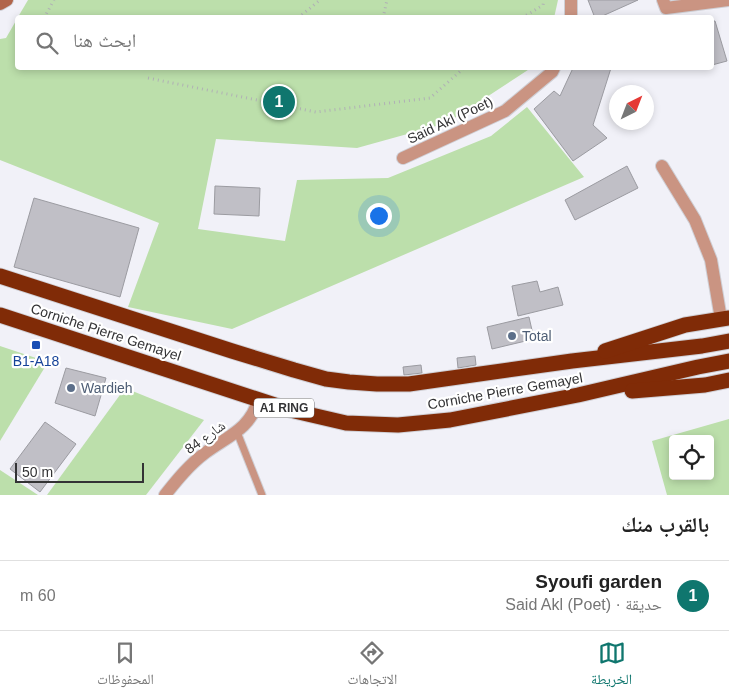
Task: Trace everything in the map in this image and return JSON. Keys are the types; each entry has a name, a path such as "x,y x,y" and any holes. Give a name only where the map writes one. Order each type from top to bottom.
{"highway":[{"name":"Corniche Pierre Gemayel","path":"0,276 250,357 326,379 349,382 409,384 729,341"},
{"name":"Corniche Pierre Gemayel","path":"0,315 290,410 346,423 398,425 450,420 578,395 729,362"},
{"path":"572,361 685,325 725,318"},
{"path":"578,395 705,385 729,380"}],"street":[{"path":"0,4 7,0"},
{"path":"571,0 571,15"},
{"path":"663,0 666,8 729,0"},
{"name":"Said Akl (Poet)","path":"403,158 505,111 553,70"},
{"path":"662,166 695,220 711,260 725,318"},
{"name":"شارع 84","path":"165,495 186,470 205,453 237,432 256,410 258,400"}],"lane":[{"path":"237,432 262,495"}],"path":[{"path":"46,15 54,0"},
{"path":"302,15 320,0"},
{"path":"384,15 387,0"},
{"path":"527,15 543,5 544,0"},
{"path":"148,78 316,112 430,98 462,70"}],"green space":[{"path":"28,0 558,0 555,15 19,15"},
{"path":"15,22 15,70 528,70 447,123 357,148 216,139 198,229 285,241 297,180 388,178 491,136 527,107 584,177 232,329 128,307 159,223 0,160 0,39 6,38"},
{"path":"0,346 48,362 0,441"},
{"path":"125,388 204,420 146,495 47,495"},
{"path":"729,419 729,495 667,495 652,441 669,436 669,480 714,480 714,435 673,435"},
{"path":"0,470 38,495 0,495"}],"building":[{"path":"588,0 638,0 605,15 594,15"},
{"path":"714,21 715,21 727,61 714,64"},
{"path":"572,70 610,70 593,125 607,138 573,161 534,109 554,91 560,96"},
{"path":"627,166 638,188 575,220 565,200"},
{"path":"215,186 260,188 259,216 214,214"},
{"path":"34,198 139,228 120,297 14,267"},
{"path":"537,281 540,292 558,287 563,305 518,316 512,286"},
{"path":"529,317 534,339 492,349 487,327"},
{"path":"475,356 476,365 458,368 457,358"},
{"path":"421,365 422,373 404,375 403,367"},
{"path":"66,368 106,378 95,416 55,403"},
{"path":"45,422 76,444 40,492 10,469"}],"place":[{"name":"Syoufi garden","path":"279,102"},
{"name":"Total","path":"512,336"},
{"name":"B1-A18","path":"36,345"},
{"name":"Wardieh","path":"71,388"}]}
